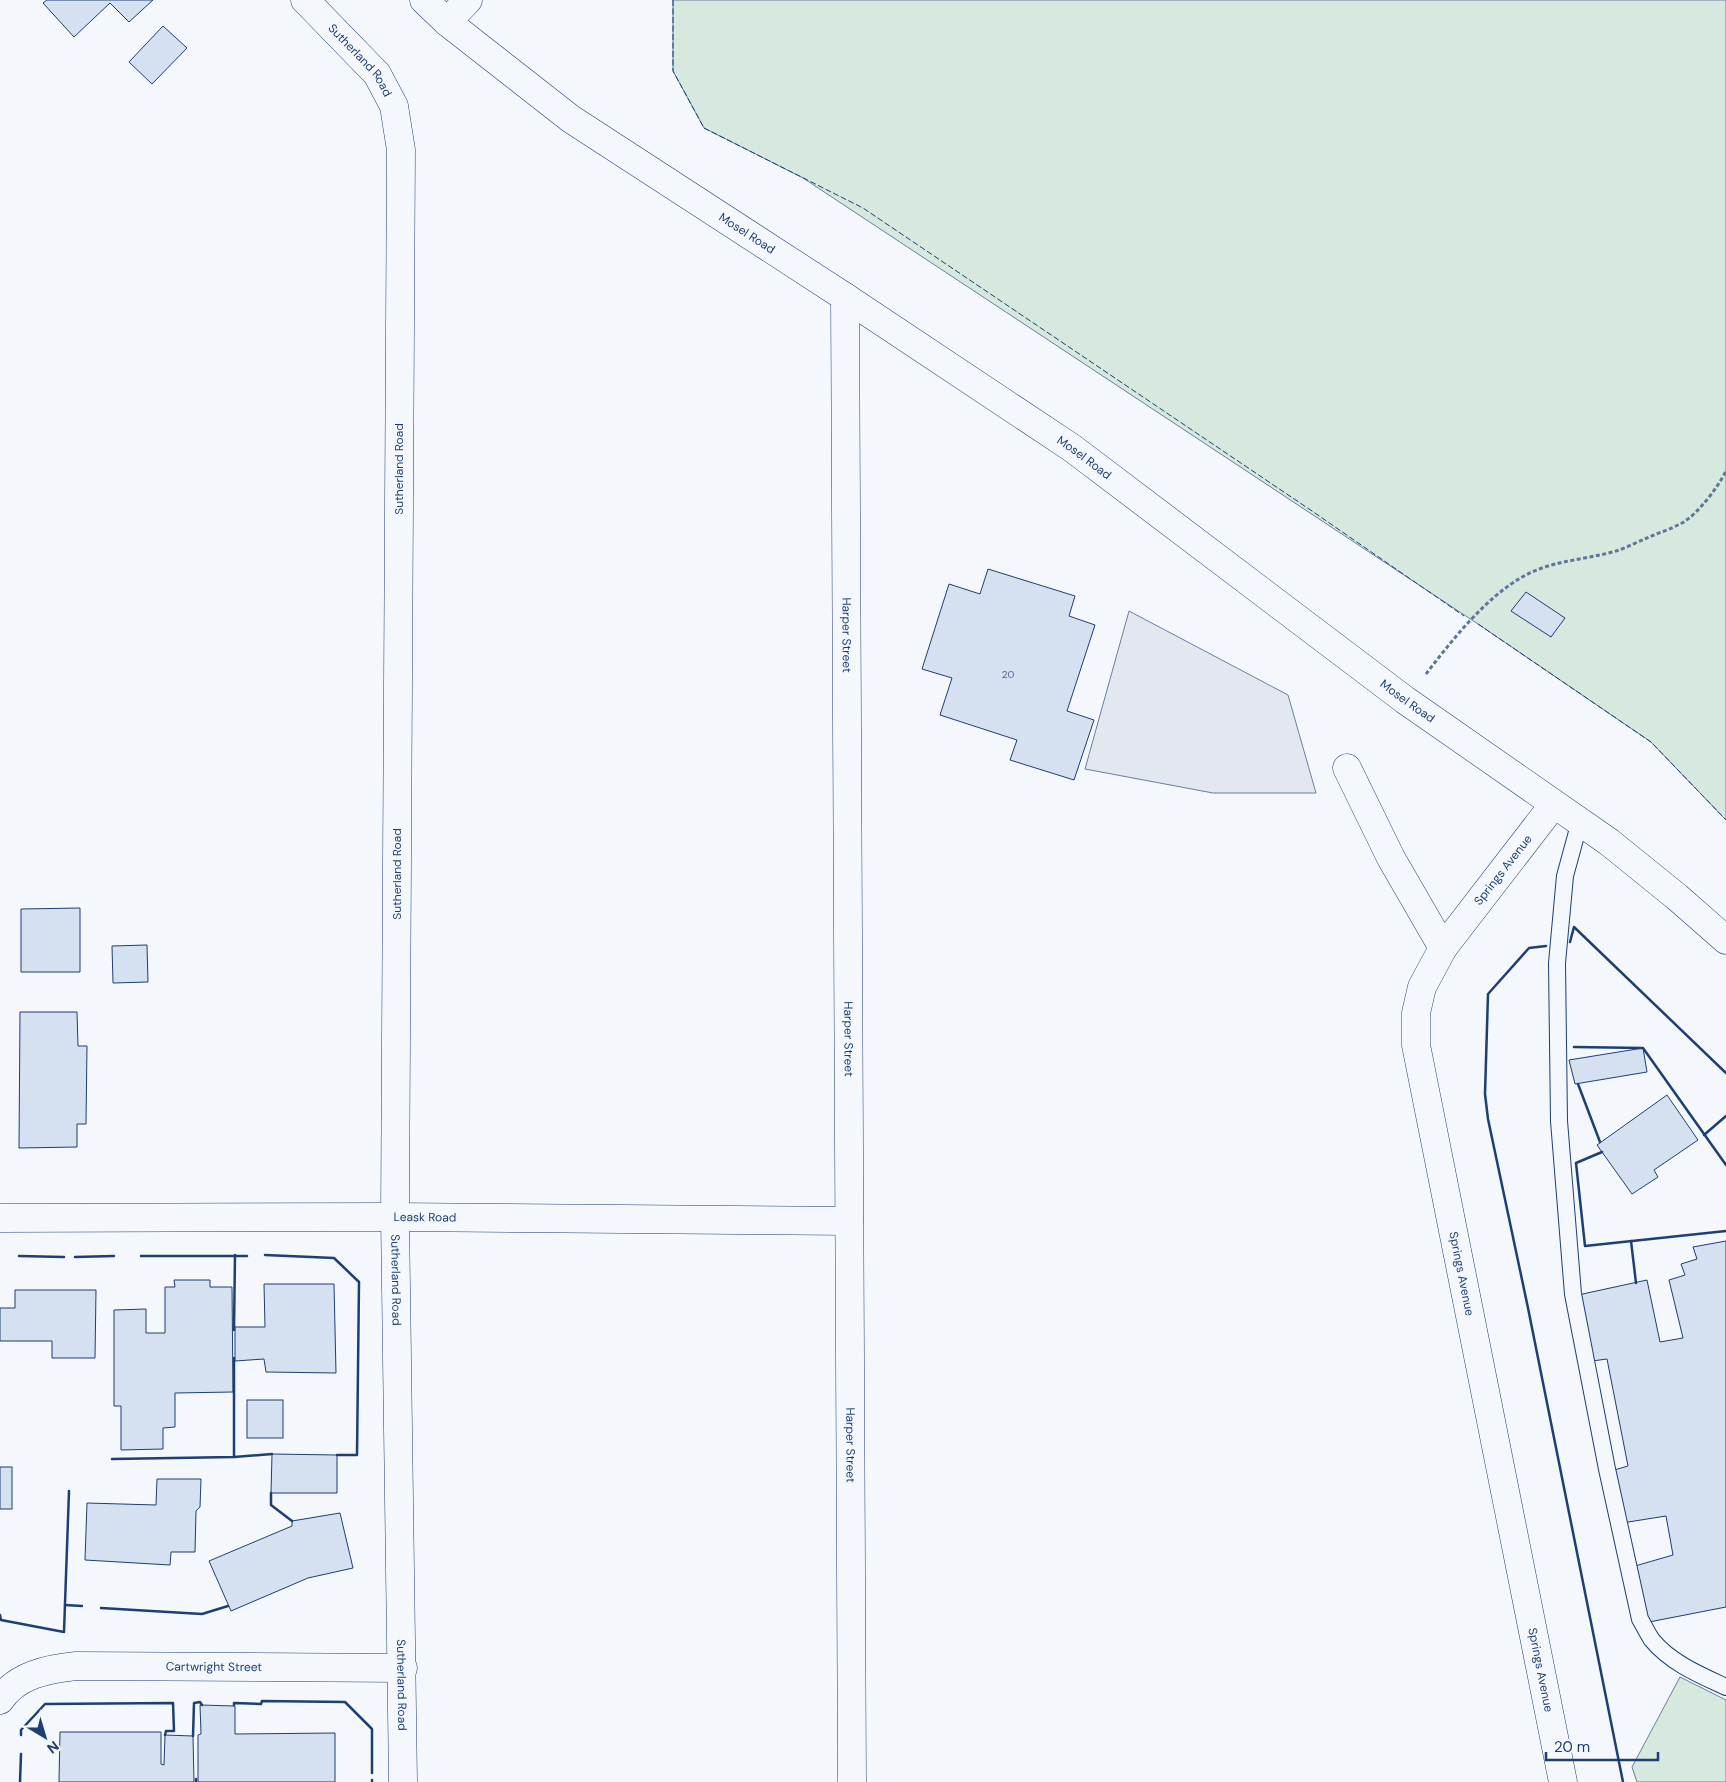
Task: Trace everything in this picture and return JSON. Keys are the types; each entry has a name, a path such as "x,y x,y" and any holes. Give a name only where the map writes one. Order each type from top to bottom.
{"street":[{"name":"Sutherland Road","path":"305,0 377,74 394,106 401,150 395,1217 403,1668 403,1782"},
{"name":"Mosel Road","path":"424,0 447,22 571,119 845,297 1072,448 1405,700 1580,821 1670,891 1726,940"},
{"path":"447,22 468,0"},
{"name":"Harper Street","path":"845,297 852,1782"},
{"path":"1347,768 1390,858 1443,948"},
{"name":"Springs Avenue","path":"1554,804 1443,948 1422,987 1416,1014 1416,1045 1564,1782"},
{"name":"Leask Road","path":"0,1218 395,1217 849,1222"},
{"name":"Cartwright Street","path":"0,1700 7,1690 25,1677 53,1669 76,1666 403,1668"}],"lane":[{"path":"1580,821 1565,876 1557,963 1559,1121 1573,1294 1607,1469 1640,1619 1652,1639 1665,1653 1693,1672 1726,1687"}],"path":[{"path":"1405,700 1445,648 1506,586 1527,574 1557,563 1616,551 1683,522 1720,484 1726,471"}],"shaded area":[{"path":"673,0 1726,0 1726,820 1651,742 1478,624 803,178 704,128 673,71"},
{"path":"1129,611 1288,695 1316,793 1213,793 1085,769"},
{"path":"1680,1677 1726,1700 1726,1782 1637,1782 1632,1767"}],"building":[{"path":"47,0 153,0 129,22 110,3 74,37 43,3"},
{"path":"163,26 187,48 152,84 129,62"},
{"path":"988,569 1075,596 1069,616 1095,625 1067,711 1094,720 1074,780 1010,760 1017,740 940,715 952,678 922,669 949,584 980,594"},
{"path":"1526,592 1565,618 1551,637 1511,611"},
{"path":"80,908 80,972 21,972 21,909"},
{"path":"147,945 148,982 113,983 112,946"},
{"path":"20,1012 77,1012 78,1046 87,1046 86,1124 77,1124 77,1147 19,1148"},
{"path":"1643,1048 1647,1072 1575,1084 1569,1060"},
{"path":"1667,1095 1698,1140 1654,1170 1658,1177 1632,1194 1597,1145"},
{"path":"1726,1241 1726,1607 1644,1623 1635,1566 1673,1555 1666,1516 1622,1523 1611,1471 1628,1466 1607,1359 1592,1361 1578,1295 1647,1280 1660,1342 1683,1338 1669,1280 1685,1275 1681,1264 1697,1259 1693,1247"},
{"path":"174,1280 210,1280 210,1287 232,1287 233,1392 175,1393 175,1427 163,1428 163,1449 121,1450 121,1406 114,1406 114,1310 146,1309 146,1333 165,1333 165,1287 175,1287"},
{"path":"264,1284 334,1284 336,1373 266,1372 264,1359 235,1361 235,1327 265,1327"},
{"path":"15,1290 96,1290 95,1358 52,1358 52,1341 0,1341 0,1308 15,1308"},
{"path":"247,1400 283,1400 283,1438 247,1438"},
{"path":"272,1454 337,1455 337,1493 271,1493"},
{"path":"0,1467 12,1467 12,1509 0,1509"},
{"path":"157,1479 201,1479 200,1507 196,1511 195,1552 171,1552 170,1565 85,1560 87,1503 156,1505"},
{"path":"340,1513 353,1568 308,1578 231,1611 209,1561 292,1526 292,1521"},
{"path":"200,1705 235,1706 235,1734 335,1733 335,1782 198,1782 198,1735 201,1734"},
{"path":"60,1732 161,1732 161,1764 164,1765 165,1735 193,1736 194,1782 59,1782"}],"fence":[{"path":"673,0 673,71 704,128 863,208 1464,616"},
{"path":"1478,624 1651,742 1726,820"}],"wall":[{"path":"1570,942 1574,927 1726,1073"},
{"path":"1546,946 1529,948 1488,994 1485,1094 1488,1119 1623,1782"},
{"path":"1574,1047 1643,1048 1726,1165"},
{"path":"1578,1084 1600,1142"},
{"path":"1704,1135 1726,1116"},
{"path":"1602,1152 1576,1163 1585,1246 1726,1231"},
{"path":"1631,1241 1636,1283"},
{"path":"234,1330 235,1255"},
{"path":"265,1255 334,1258 359,1282 357,1455 337,1455"},
{"path":"19,1256 64,1257"},
{"path":"75,1257 114,1256"},
{"path":"141,1256 247,1256"},
{"path":"234,1358 234,1457"},
{"path":"112,1459 234,1457 272,1454"},
{"path":"0,1615 1,1620 64,1632 69,1491"},
{"path":"271,1493 271,1505 292,1521"},
{"path":"65,1605 82,1606"},
{"path":"101,1608 202,1614 228,1606"},
{"path":"234,1705 234,1703 261,1704 262,1701 345,1702 372,1729 372,1773"},
{"path":"193,1736 194,1703 200,1702 202,1705"},
{"path":"21,1735 21,1730 45,1704 173,1703 174,1731 166,1731 165,1735"},
{"path":"20,1782 21,1754"}]}
